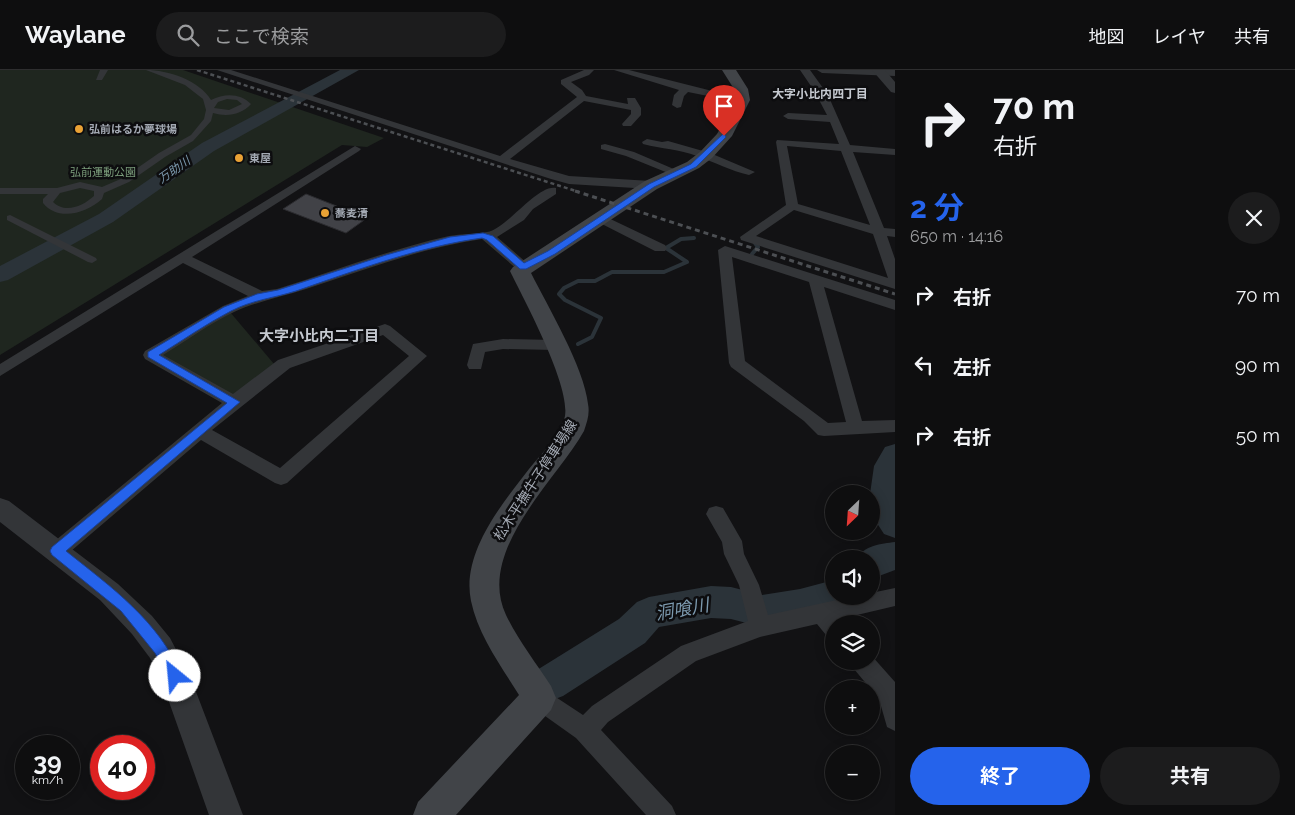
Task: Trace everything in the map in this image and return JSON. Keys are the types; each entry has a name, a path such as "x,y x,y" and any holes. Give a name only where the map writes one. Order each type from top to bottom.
{"main road":[{"path":"523,267 552,253 651,186 693,165 705,155 724,136 743,100 741,89 728,70"},
{"name":"松木平撫牛子停車場線","path":"523,267 520,271 568,376 576,401 577,415 559,447 513,511 492,547 485,568 487,597 492,618 539,698"},
{"path":"431,815 539,698"}],"street":[{"path":"99,78 104,70"},
{"path":"99,191 126,182 162,155 192,138 206,123 209,105 201,91 185,80 150,70"},
{"path":"222,70 569,180 651,186"},
{"path":"570,70 587,72"},
{"path":"619,70 686,89 743,100"},
{"path":"805,70 823,94 834,119 880,232 895,279"},
{"path":"822,70 895,73"},
{"path":"879,71 895,89"},
{"path":"582,98 579,92 564,82 587,72"},
{"path":"677,105 679,96 686,89"},
{"path":"783,93 823,94"},
{"path":"503,159 582,98 633,104 636,115 627,124"},
{"path":"788,116 834,119"},
{"path":"647,142 663,146 668,144 705,155 749,172"},
{"path":"792,206 781,142 895,152"},
{"path":"605,147 630,154 677,173"},
{"path":"0,371 355,149"},
{"path":"0,191 57,191 80,185 94,186 99,191 99,197 89,205 63,210 56,209 48,203 48,199 57,191"},
{"path":"488,237 520,217 529,206 552,190"},
{"path":"792,206 880,232 895,233"},
{"path":"792,206 746,237 895,285"},
{"path":"3,217 50,238 92,260"},
{"path":"602,219 660,248"},
{"path":"234,402 151,355 228,309 260,296 279,293 389,256 450,240 488,237 523,267"},
{"path":"895,305 725,250 738,363 810,417 824,430 895,426"},
{"path":"182,257 260,296"},
{"path":"815,279 856,429"},
{"path":"57,551 234,402 284,364 385,329 419,356 281,478 200,431"},
{"path":"475,365 478,348 503,344 555,345"},
{"path":"0,508 126,607 160,648 175,676 226,815"},
{"path":"716,514 732,542 734,554 749,585 757,617"},
{"path":"845,615 895,597"},
{"path":"584,730 600,714 689,653 757,617 825,621"},
{"path":"870,670 890,694 895,719"},
{"path":"539,698 584,730 663,815"}],"green space":[{"name":"弘前運動公園","path":"0,70 183,70 384,138 367,147 342,145 0,355"},
{"path":"230,312 274,364 233,397 158,354"}],"building":[{"name":"蕎麦清","path":"306,194 367,218 346,233 283,209"}],"waterway":[{"name":"万助川","path":"0,275 106,218 208,147 351,70"},
{"path":"578,344 592,337 601,318 565,300 559,294 564,288 578,281 595,281 612,272 664,272 687,262 666,248 681,239 694,238"},
{"path":"752,254 758,247 755,243"},
{"name":"洞喰川","path":"895,455 889,466 884,508 895,525"},
{"name":"洞喰川","path":"880,559 895,556"},
{"name":"洞喰川","path":"550,683 632,631 649,613 711,602 731,603 762,611 800,605 825,598"}],"railway":[{"path":"197,70 579,192"},
{"path":"575,191 895,294"}],"place":[{"name":"弘前はるか夢球場","path":"79,129"},
{"name":"東屋","path":"239,158"},
{"name":"蕎麦清","path":"325,213"}],"district":[{"name":"大字小比内四丁目","path":"820,94"},
{"name":"大字小比内二丁目","path":"319,336"}],"route":[{"path":"175,676 160,648 126,607 57,551 234,402 151,355 228,309 260,296 279,293 344,273 389,256 450,240 483,236 490,238 523,267 552,253 651,186 693,165 706,155 724,136"}]}
